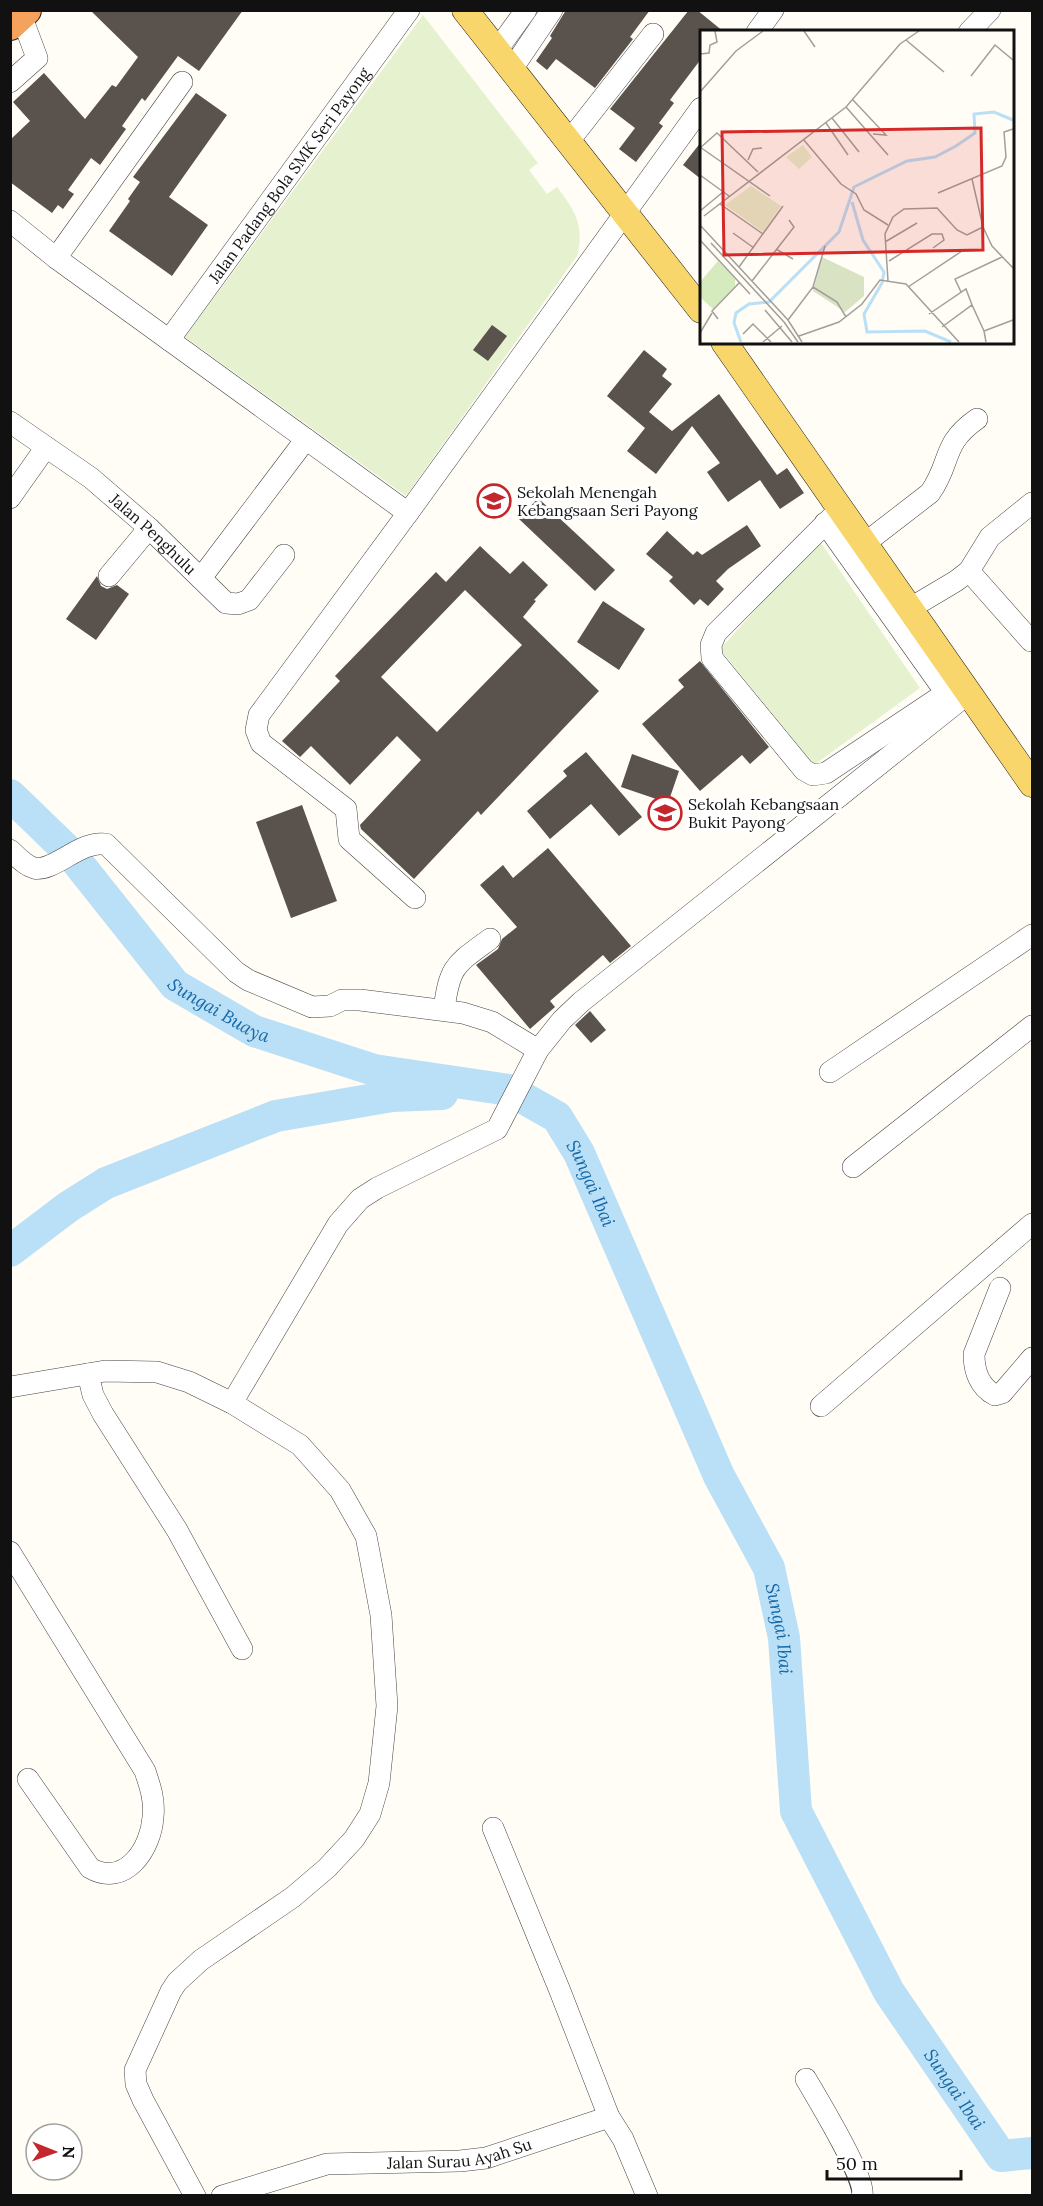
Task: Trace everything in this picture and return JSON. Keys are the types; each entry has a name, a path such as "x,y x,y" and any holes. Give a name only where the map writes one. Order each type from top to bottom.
{"main road":[{"path":"465,10 700,306"},
{"path":"725,344 832,516 864,544 909,609 959,690 1032,784"}],"street":[{"name":"Jalan Padang Bola SMK Seri Payong","path":"169,340 409,10"},
{"path":"504,60 526,10"},
{"path":"504,60 552,10"},
{"path":"758,30 773,10"},
{"path":"971,30 990,10"},
{"path":"10,82 37,58 19,17"},
{"path":"569,141 653,33"},
{"path":"56,258 182,82"},
{"path":"415,898 349,839 346,809 261,743 256,730 259,715 700,109"},
{"path":"10,221 56,258 408,513"},
{"path":"864,544 930,493 938,482 947,453 954,440 964,428 977,420"},
{"name":"Jalan Penghulu","path":"10,422 91,478 149,528 226,603 238,604 249,600 284,555"},
{"path":"201,578 306,439"},
{"path":"10,498 46,447"},
{"path":"909,609 969,571 990,537 1032,503"},
{"path":"832,516 959,690 826,773 813,775 804,770 712,658 711,645 716,633 832,516"},
{"path":"109,576 149,528"},
{"path":"969,571 1031,641"},
{"path":"232,1403 338,1224 360,1200 377,1188 496,1129 534,1057 562,1020 959,690"},
{"path":"10,850 23,863 34,868 43,868 92,843 106,844 236,972 248,981 312,1007 330,1006 342,1000 360,1000 444,1009 492,1022 534,1057"},
{"path":"830,1072 1032,935"},
{"path":"444,1009 447,985 452,970 490,939"},
{"path":"853,1167 1032,1026"},
{"path":"821,1406 1032,1224"},
{"path":"1000,1288 974,1354 974,1365 978,1378 988,1391 995,1395 1002,1393 1032,1358"},
{"path":"10,1387 105,1371 157,1372 189,1382 232,1403 300,1445 340,1490 366,1536 381,1615 387,1706 379,1783 370,1814 354,1839 327,1868 293,1897 201,1960 177,1982 135,2070 136,2084 143,2100 195,2196"},
{"path":"88,1374 93,1395 103,1414 177,1530 242,1650"},
{"path":"10,1552 145,1771 153,1794 153,1817 149,1838 141,1855 126,1868 111,1875 101,1874 90,1868 28,1779"},
{"path":"493,1828 609,2117 623,2139 647,2196"},
{"path":"806,2079 855,2168 864,2191 862,2196"},
{"name":"Jalan Surau Ayah Su","path":"222,2196 327,2164 460,2161 486,2157 609,2117"}],"green space":[{"path":"423,15 538,163 529,170 547,194 557,187 563,195 577,219 580,236 577,256 406,496 185,337"},
{"path":"819,540 920,688 814,765 720,649"}],"building":[{"path":"90,10 243,10 199,71 178,56 145,101 142,98 122,126 126,129 100,165 91,158 68,190 74,194 63,209 58,205 52,213 10,182 10,140 30,121 13,102 44,73 85,119 112,85 116,87 138,57"},
{"path":"566,10 650,10 630,37 633,39 595,88 556,59 547,70 536,61 552,38 550,36"},
{"path":"689,10 697,10 722,30 700,30 700,60 670,100 674,103 659,123 663,126 636,162 619,149 635,128 610,109"},
{"path":"196,93 227,115 169,197 208,225 172,276 109,231 140,182 133,177"},
{"path":"700,143 700,178 683,165"},
{"path":"492,325 507,336 488,361 473,350"},
{"path":"644,350 667,369 662,376 672,384 649,412 672,431 719,394 777,475 787,468 804,493 780,509 760,480 728,502 707,472 720,463 692,426 656,474 627,451 645,428 607,396"},
{"path":"538,498 615,570 595,591 519,519"},
{"path":"747,525 761,546 728,569 716,581 724,589 708,606 700,599 694,605 669,581 673,577 646,554 667,531 693,555 697,551 702,555"},
{"path":"480,546 510,574 523,561 548,585 523,617 599,691 481,815 478,811 414,879 361,829 360,825 421,760 397,736 350,785 311,746 300,757 282,741 340,681 335,676 436,572 446,582","holes":["465,590 522,645 437,732 381,677"]},
{"path":"97,576 101,586 107,589 117,585 129,594 96,640 66,619"},
{"path":"603,601 645,629 619,670 577,642"},
{"path":"700,661 769,747 750,764 742,755 700,791 642,724 684,687 678,680"},
{"path":"586,752 642,817 619,836 591,804 550,839 527,811 567,776 563,771"},
{"path":"632,754 679,771 668,803 621,787"},
{"path":"302,805 337,901 291,918 256,822"},
{"path":"548,848 631,946 610,963 603,955 550,1001 555,1007 530,1029 476,965 498,949 502,939 517,927 480,885 503,865 513,878"},
{"path":"590,1011 606,1030 591,1043 575,1025"}],"waterway":[{"name":"Sungai Ibai","path":"10,795 70,853 175,985 254,1031 374,1070 509,1090 557,1117 579,1153 719,1476 769,1568 784,1638 796,1811 889,1992 1001,2156 1032,2153"},
{"path":"10,1251 68,1207 106,1183 276,1116 392,1096 442,1094"}],"place":[{"name":"Sekolah Menengah Kebangsaan Seri Payong","path":"494,501"},
{"name":"Sekolah Kebangsaan Bukit Payong","path":"665,813"}],"water label":[{"name":"Sungai Buaya","path":"222,1006"}]}
